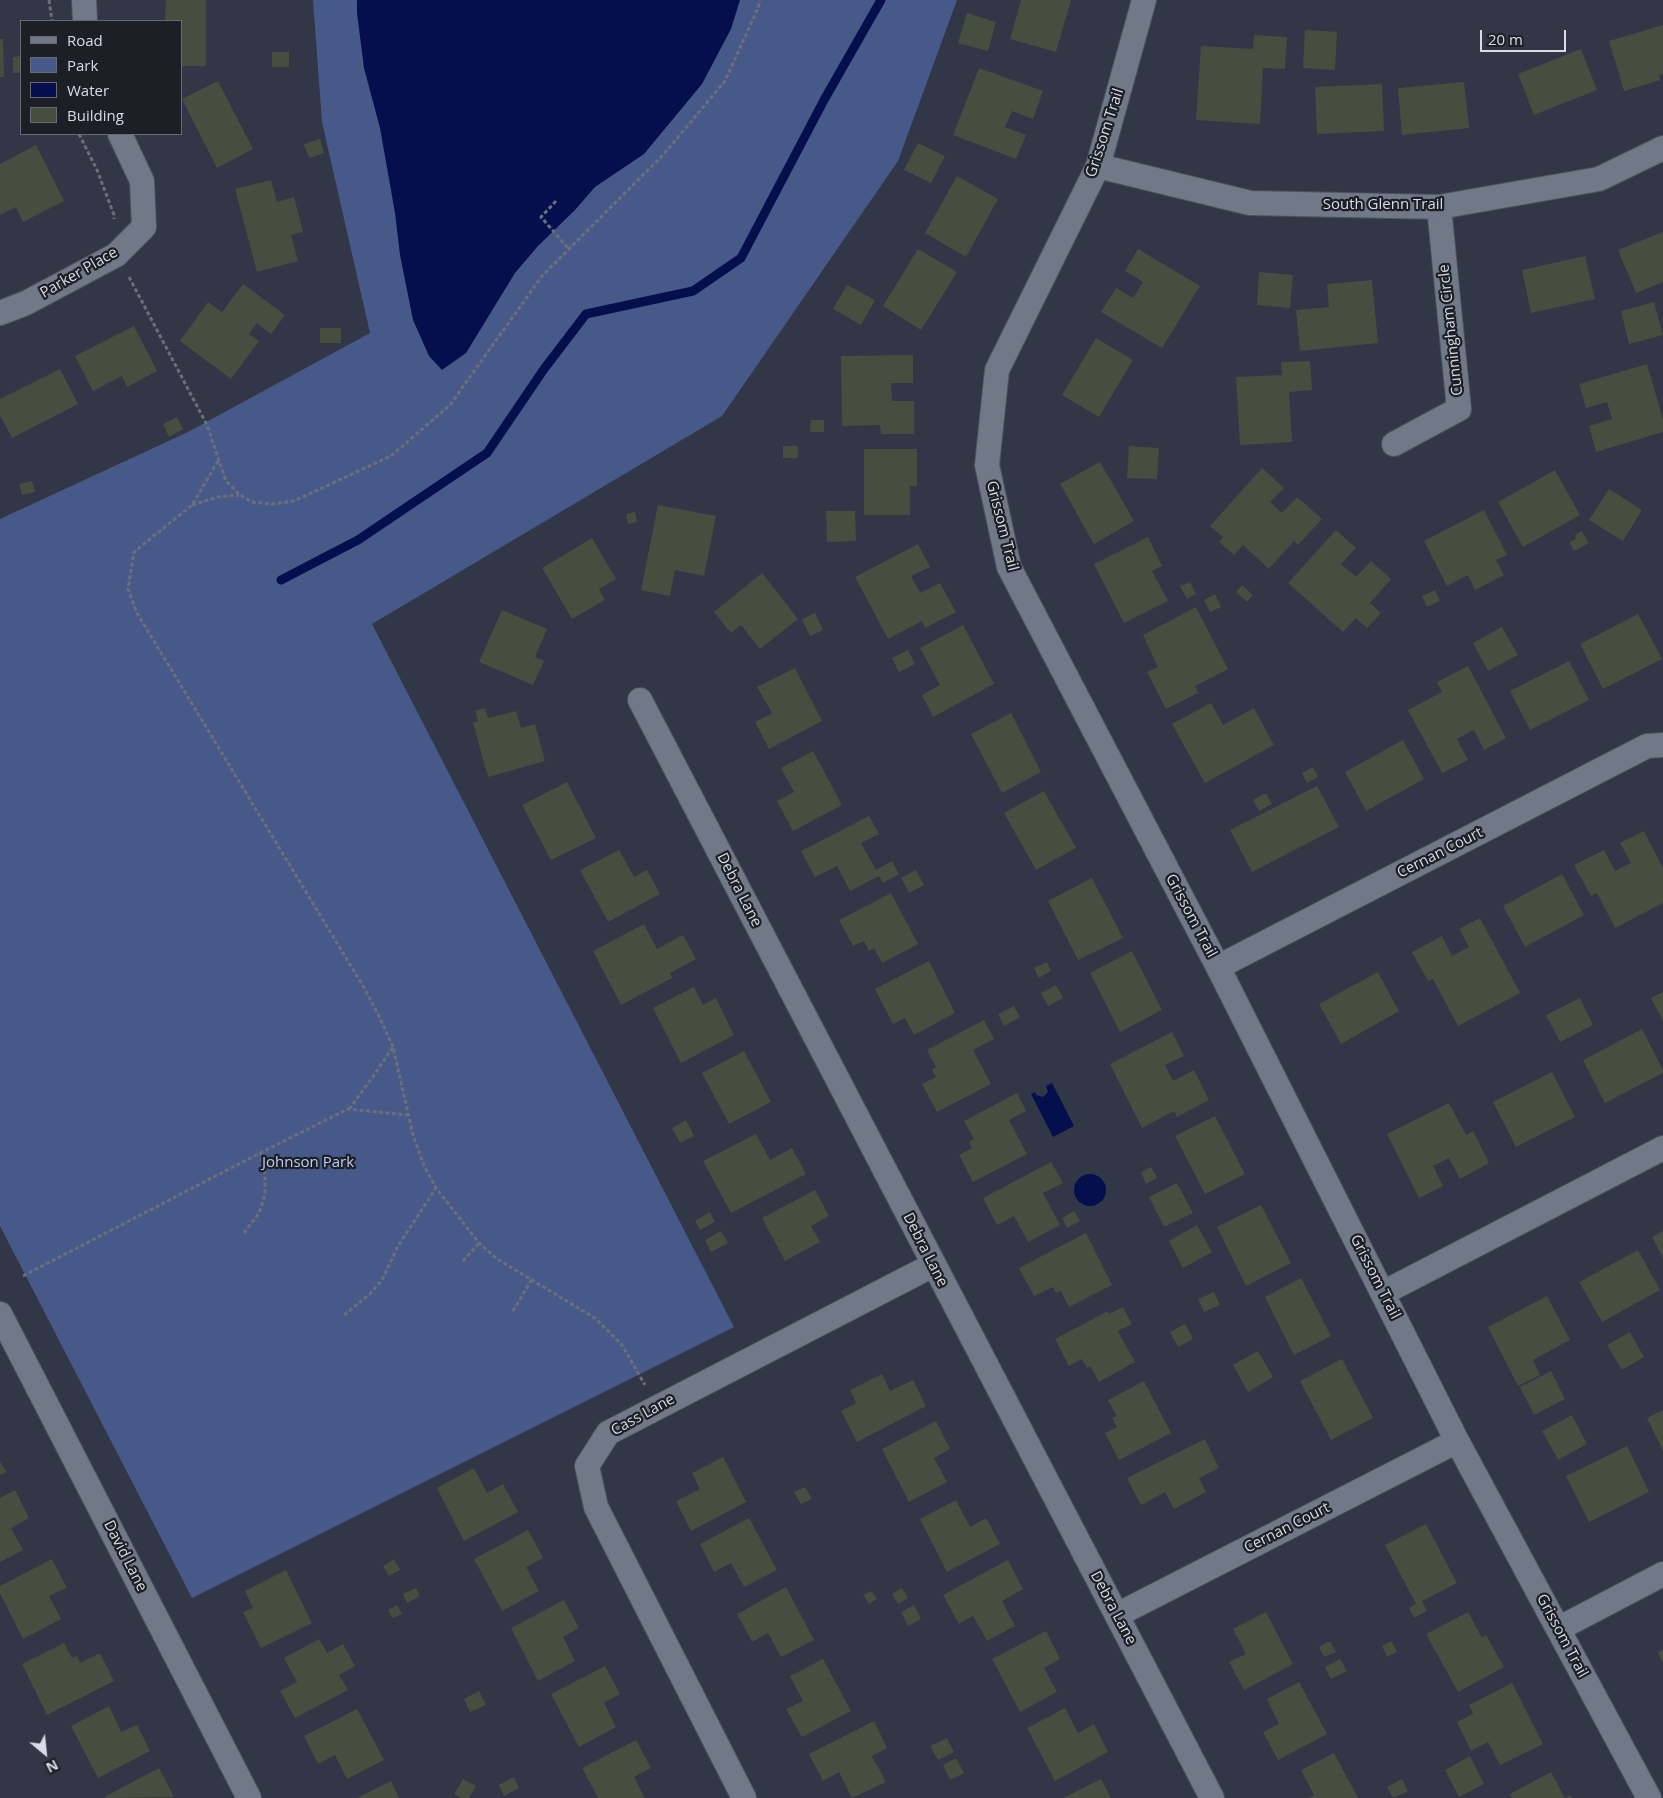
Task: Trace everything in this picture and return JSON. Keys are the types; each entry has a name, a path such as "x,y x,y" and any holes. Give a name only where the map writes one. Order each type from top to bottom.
{"street":[{"path":"84,0 85,20"},
{"name":"Grissom Trail","path":"1144,0 1098,166 997,370 987,465 1009,567 1218,967 1457,1441 1649,1798"},
{"name":"Parker Place","path":"0,313 26,304 116,255 144,227 142,181 120,135"},
{"name":"South Glenn Trail","path":"1098,166 1250,203 1439,207 1599,179 1663,148"},
{"name":"Cunningham Circle","path":"1394,444 1459,409 1439,207"},
{"name":"Debra Lane","path":"640,700 1212,1798"},
{"name":"Cernan Court","path":"1218,967 1647,746 1663,745"},
{"path":"1383,1293 1663,1148"},
{"name":"Cass Lane","path":"744,1798 596,1507 587,1466 608,1433 933,1265"},
{"name":"David Lane","path":"0,1314 250,1798"},
{"name":"Cernan Court","path":"1117,1615 1457,1441"},
{"path":"1558,1629 1663,1574"}],"path":[{"path":"49,0 52,20"},
{"path":"80,135 97,170 114,215 116,255 207,425 226,481 240,495 252,502 272,504 294,500 391,456 450,405 542,276 663,155 725,80 760,0"},
{"path":"556,201 541,217 569,249"},
{"path":"218,461 192,505 134,552 128,589 137,613 363,986 379,1016 393,1047 413,1135 424,1166 436,1188 479,1244 497,1258 595,1318 622,1345 639,1375"},
{"path":"192,505 218,497 240,495"},
{"path":"23,1276 348,1109 393,1047"},
{"path":"348,1109 408,1115"},
{"path":"244,1233 258,1213 264,1195 265,1175 260,1153"},
{"path":"344,1316 370,1294 382,1280 398,1246 436,1188"},
{"path":"463,1261 479,1244"},
{"path":"513,1311 532,1280"}],"green space":[{"name":"Johnson Park","path":"313,0 957,0 898,161 722,416 372,624 734,1327 192,1598 0,1226 0,519 188,432 370,333 322,122"}],"water":[{"path":"357,0 740,0 731,29 702,84 644,154 595,187 575,210 538,246 515,273 466,353 442,370 429,356 413,320 400,255 395,213 380,128 364,68"},
{"path":"1052,1083 1074,1126 1053,1137 1031,1094 1035,1092 1036,1095 1043,1097 1048,1092 1046,1086"},
{"path":"1090,1174 1096,1175 1101,1179 1105,1184 1105,1196 1101,1201 1096,1205 1090,1206 1084,1205 1079,1201 1075,1196 1074,1190 1075,1184 1079,1179 1084,1175"}],"building":[{"path":"166,0 206,0 206,66 182,66 182,20 165,20"},
{"path":"1021,0 1071,0 1056,52 1010,39"},
{"path":"967,13 996,22 988,51 958,43"},
{"path":"1663,25 1663,74 1659,75 1660,80 1624,91 1609,41"},
{"path":"1305,30 1337,32 1335,70 1303,68"},
{"path":"1254,35 1287,37 1285,69 1263,68 1260,124 1196,120 1201,46 1253,49"},
{"path":"0,39 3,39 4,77 0,77"},
{"path":"1581,49 1597,90 1534,115 1518,74"},
{"path":"272,52 289,52 289,67 272,67"},
{"path":"20,56 20,73 13,73 13,57"},
{"path":"979,68 1043,91 1033,119 1012,111 1005,127 1026,135 1016,159 953,135"},
{"path":"218,81 253,149 217,168 182,99"},
{"path":"1464,82 1469,128 1402,135 1398,88"},
{"path":"1382,84 1384,131 1317,134 1315,87"},
{"path":"320,139 324,153 309,158 304,144"},
{"path":"918,143 945,156 931,183 904,170"},
{"path":"36,145 64,201 23,222 16,207 0,215 0,164"},
{"path":"957,176 998,199 966,257 925,233"},
{"path":"271,180 277,202 294,197 303,232 291,235 298,261 257,272 235,189"},
{"path":"1663,232 1663,282 1636,293 1618,250"},
{"path":"918,249 957,272 921,330 883,306"},
{"path":"1138,249 1200,286 1162,348 1101,312 1116,288 1133,298 1143,282 1125,271"},
{"path":"1585,256 1595,299 1531,313 1522,270"},
{"path":"1259,272 1293,275 1290,308 1257,305"},
{"path":"1372,280 1378,343 1300,351 1296,310 1329,307 1327,284"},
{"path":"243,284 285,315 271,334 257,323 249,334 259,341 231,379 180,341 208,302 222,312"},
{"path":"847,285 875,300 861,325 833,309"},
{"path":"1654,302 1663,335 1629,344 1621,311"},
{"path":"134,326 157,371 127,387 122,376 93,391 75,356"},
{"path":"320,328 341,328 341,343 320,343"},
{"path":"1096,338 1133,360 1099,417 1062,395"},
{"path":"913,355 913,383 891,383 892,401 914,401 914,434 881,434 880,425 842,426 841,356"},
{"path":"1310,361 1312,390 1289,392 1292,442 1240,445 1236,377 1282,375 1281,362"},
{"path":"1647,364 1663,420 1663,432 1596,452 1589,426 1612,419 1607,402 1586,408 1579,384"},
{"path":"60,369 78,404 12,438 0,415 0,399"},
{"path":"177,417 183,429 169,437 163,424"},
{"path":"811,420 824,420 824,432 810,432"},
{"path":"783,446 798,446 798,458 783,458"},
{"path":"1129,446 1159,448 1157,479 1127,478"},
{"path":"864,449 917,449 917,486 910,486 910,515 864,515"},
{"path":"1100,462 1134,521 1094,544 1060,484"},
{"path":"1262,468 1284,488 1270,502 1282,513 1297,497 1322,519 1298,545 1294,541 1269,569 1243,545 1234,555 1219,542 1223,537 1210,526"},
{"path":"1555,470 1580,515 1523,547 1498,502"},
{"path":"32,481 35,492 22,495 19,484"},
{"path":"1609,489 1642,510 1623,541 1589,520"},
{"path":"658,505 716,516 704,576 675,570 670,596 641,590"},
{"path":"1484,510 1507,555 1496,560 1504,575 1475,590 1468,575 1447,586 1424,541"},
{"path":"826,511 855,511 856,541 827,542"},
{"path":"635,512 637,522 628,524 626,514"},
{"path":"1336,530 1356,548 1341,564 1356,577 1371,561 1391,579 1370,603 1381,613 1367,628 1356,618 1343,632 1288,583"},
{"path":"1582,531 1589,543 1574,551 1569,542 1576,539 1575,535"},
{"path":"1148,537 1162,566 1152,571 1168,601 1124,623 1094,564"},
{"path":"592,538 616,579 599,589 605,600 572,619 542,568"},
{"path":"918,544 930,567 911,576 920,593 940,583 956,612 925,628 922,621 888,639 855,577"},
{"path":"762,573 798,619 760,649 741,625 731,633 714,612"},
{"path":"1190,582 1196,594 1187,599 1180,586"},
{"path":"1242,585 1253,595 1247,602 1236,592"},
{"path":"1435,590 1440,601 1427,607 1422,596"},
{"path":"1215,594 1221,607 1210,612 1204,600"},
{"path":"1196,607 1228,669 1195,686 1198,693 1166,709 1147,672 1158,667 1143,635"},
{"path":"502,610 547,629 535,657 544,661 533,685 479,662"},
{"path":"815,613 823,630 810,636 802,619"},
{"path":"1638,614 1662,659 1603,689 1580,644"},
{"path":"963,625 994,684 933,717 922,695 940,685 920,648"},
{"path":"1502,627 1518,655 1488,671 1473,643"},
{"path":"908,650 915,664 899,672 892,658"},
{"path":"1569,661 1589,700 1530,730 1510,691"},
{"path":"1468,666 1506,738 1484,750 1474,730 1457,739 1468,760 1442,773 1408,710 1442,692 1437,682"},
{"path":"795,668 822,721 769,749 755,722 772,713 757,687"},
{"path":"1211,703 1223,725 1254,708 1274,745 1205,783 1172,724"},
{"path":"485,708 488,718 516,711 521,728 535,724 545,761 488,777 473,723 478,721 475,711"},
{"path":"1011,713 1041,772 1002,793 971,734"},
{"path":"1403,740 1424,779 1366,811 1345,772"},
{"path":"813,751 842,805 793,831 777,801 794,792 781,768"},
{"path":"1313,767 1318,777 1307,783 1302,773"},
{"path":"567,782 596,838 551,860 522,805"},
{"path":"1317,786 1339,827 1252,872 1230,830"},
{"path":"1044,791 1076,848 1036,870 1004,813"},
{"path":"1266,793 1272,804 1259,811 1253,800"},
{"path":"869,816 879,834 861,843 876,870 892,861 899,874 883,883 879,876 850,891 837,866 815,877 801,851"},
{"path":"1644,831 1663,868 1663,903 1615,928 1597,893 1591,896 1574,865 1604,850 1615,871 1631,863 1620,843"},
{"path":"619,850 634,877 647,870 660,894 608,922 580,870"},
{"path":"916,870 924,885 909,893 901,878"},
{"path":"1562,874 1584,915 1525,947 1503,906"},
{"path":"1092,878 1123,938 1078,960 1048,901"},
{"path":"891,893 918,944 882,963 874,948 869,951 864,941 853,946 839,920"},
{"path":"1480,918 1520,993 1458,1026 1433,979 1428,981 1412,952 1442,936 1452,956 1469,947 1459,929"},
{"path":"644,924 657,949 683,935 696,959 670,973 672,978 621,1005 593,951"},
{"path":"1132,951 1162,1010 1120,1032 1090,973"},
{"path":"929,961 955,1013 914,1035 905,1018 893,1024 875,989"},
{"path":"1047,962 1051,971 1039,978 1034,968"},
{"path":"1378,972 1399,1011 1341,1044 1319,1004"},
{"path":"1056,985 1063,998 1048,1006 1041,993"},
{"path":"694,987 703,1005 716,998 734,1035 681,1063 653,1008"},
{"path":"1663,992 1663,1021 1651,998"},
{"path":"1580,998 1593,1025 1560,1042 1546,1015"},
{"path":"1014,1006 1020,1017 1004,1026 998,1014"},
{"path":"984,1020 994,1039 973,1050 991,1084 937,1112 922,1084 936,1077 932,1070 936,1067 927,1050"},
{"path":"1642,1029 1663,1073 1605,1103 1583,1060"},
{"path":"1172,1032 1184,1056 1165,1065 1173,1081 1194,1070 1209,1100 1177,1117 1174,1111 1142,1128 1110,1064"},
{"path":"744,1051 771,1102 729,1124 702,1073"},
{"path":"1552,1072 1575,1117 1516,1147 1493,1102"},
{"path":"1017,1093 1026,1111 1009,1120 1027,1154 973,1182 959,1155 972,1148 969,1142 974,1139 964,1121"},
{"path":"1449,1103 1466,1135 1473,1131 1489,1163 1460,1179 1449,1158 1433,1166 1443,1186 1419,1198 1387,1134"},
{"path":"1215,1116 1245,1174 1205,1194 1175,1136"},
{"path":"686,1120 694,1136 680,1143 672,1128"},
{"path":"756,1134 770,1160 792,1148 806,1174 731,1213 703,1161"},
{"path":"1051,1162 1063,1183 1043,1193 1060,1225 1028,1242 1014,1216 997,1225 983,1198"},
{"path":"1151,1167 1157,1178 1146,1184 1141,1172"},
{"path":"1177,1183 1193,1213 1164,1227 1149,1197"},
{"path":"815,1190 829,1216 811,1226 820,1242 785,1261 762,1218"},
{"path":"1261,1205 1291,1263 1246,1286 1217,1227"},
{"path":"1074,1211 1080,1221 1067,1228 1062,1218"},
{"path":"710,1212 715,1222 700,1230 695,1221"},
{"path":"1197,1225 1212,1252 1183,1268 1169,1241"},
{"path":"721,1231 728,1243 711,1252 705,1240"},
{"path":"1663,1231 1663,1258 1652,1237"},
{"path":"1086,1233 1112,1285 1069,1307 1061,1291 1056,1293 1053,1287 1034,1296 1019,1268"},
{"path":"1638,1250 1660,1290 1602,1322 1579,1282"},
{"path":"1301,1278 1331,1336 1294,1355 1265,1297"},
{"path":"1214,1292 1220,1305 1204,1312 1198,1299"},
{"path":"1547,1296 1570,1340 1533,1360 1540,1375 1518,1386 1488,1327"},
{"path":"1123,1307 1132,1324 1118,1331 1135,1362 1099,1382 1090,1366 1087,1368 1082,1359 1069,1366 1055,1339 1108,1311 1109,1314"},
{"path":"1185,1324 1193,1339 1178,1347 1170,1332"},
{"path":"1630,1332 1644,1357 1622,1370 1607,1345"},
{"path":"1258,1351 1273,1377 1248,1392 1233,1365"},
{"path":"1342,1359 1373,1418 1331,1440 1300,1381"},
{"path":"1551,1371 1565,1399 1534,1415 1520,1387"},
{"path":"882,1374 890,1391 913,1380 926,1406 857,1442 841,1411 856,1403 850,1390"},
{"path":"1144,1381 1171,1433 1119,1460 1105,1433 1117,1427 1112,1418 1117,1416 1108,1400"},
{"path":"1663,1410 1663,1451 1647,1418"},
{"path":"1572,1415 1587,1444 1558,1460 1542,1431"},
{"path":"936,1421 950,1449 934,1458 947,1482 909,1502 882,1449"},
{"path":"1205,1439 1219,1468 1199,1478 1206,1492 1174,1509 1165,1492 1141,1505 1127,1478"},
{"path":"1627,1446 1649,1492 1589,1522 1566,1476"},
{"path":"723,1457 746,1502 691,1531 676,1501 700,1489 692,1473"},
{"path":"0,1461 6,1472 0,1475"},
{"path":"474,1468 487,1493 503,1484 518,1512 464,1541 437,1488"},
{"path":"805,1487 812,1499 801,1504 794,1492"},
{"path":"15,1490 29,1518 11,1528 23,1550 0,1562 0,1498"},
{"path":"956,1500 970,1527 986,1518 1000,1544 947,1572 920,1519"},
{"path":"749,1518 777,1570 744,1587 731,1563 714,1572 700,1544"},
{"path":"1426,1524 1457,1583 1422,1601 1427,1611 1414,1618 1409,1608 1416,1604 1385,1545"},
{"path":"528,1530 543,1558 526,1567 539,1591 502,1611 474,1559"},
{"path":"52,1559 67,1588 49,1596 61,1619 23,1639 0,1593 0,1586"},
{"path":"394,1559 400,1570 389,1576 383,1566"},
{"path":"1008,1560 1023,1589 1002,1601 1015,1626 987,1641 973,1616 959,1624 943,1595"},
{"path":"286,1570 312,1623 261,1648 243,1612 253,1608 245,1591"},
{"path":"786,1587 814,1640 781,1657 768,1633 752,1642 737,1614"},
{"path":"416,1588 420,1596 407,1603 403,1594"},
{"path":"902,1588 908,1598 898,1604 892,1594"},
{"path":"872,1591 877,1599 869,1604 863,1595"},
{"path":"564,1600 579,1628 563,1637 575,1661 538,1681 511,1628"},
{"path":"397,1605 402,1614 393,1618 388,1610"},
{"path":"914,1605 921,1619 908,1626 901,1612"},
{"path":"1266,1612 1293,1664 1244,1690 1229,1662 1246,1654 1233,1629"},
{"path":"1468,1612 1482,1638 1486,1635 1504,1667 1458,1692 1426,1634"},
{"path":"1046,1631 1060,1659 1044,1668 1057,1692 1020,1712 992,1659"},
{"path":"319,1639 327,1653 343,1644 355,1666 339,1675 348,1690 295,1718 280,1691 297,1682 284,1658"},
{"path":"1330,1641 1336,1652 1324,1657 1319,1647"},
{"path":"1391,1641 1397,1652 1387,1657 1382,1646"},
{"path":"64,1643 72,1658 77,1656 80,1663 100,1653 114,1681 47,1715 22,1664"},
{"path":"1663,1650 1663,1663 1658,1652"},
{"path":"823,1659 851,1711 802,1737 786,1709 803,1701 790,1676"},
{"path":"1340,1659 1347,1671 1331,1679 1325,1667"},
{"path":"605,1666 620,1694 604,1703 616,1727 579,1747 551,1694"},
{"path":"1299,1682 1327,1734 1278,1760 1263,1732 1279,1724 1267,1699"},
{"path":"1512,1683 1543,1744 1500,1765 1488,1742 1471,1751 1457,1722 1473,1714 1469,1705"},
{"path":"479,1691 486,1705 470,1712 464,1699"},
{"path":"109,1706 121,1732 137,1725 150,1751 98,1778 71,1726"},
{"path":"1065,1708 1078,1733 1094,1724 1108,1752 1055,1781 1027,1728"},
{"path":"357,1709 384,1760 347,1779 335,1755 318,1764 304,1736"},
{"path":"874,1721 887,1748 872,1756 886,1782 852,1798 839,1772 823,1781 809,1754"},
{"path":"947,1738 954,1752 938,1760 930,1746"},
{"path":"636,1740 651,1768 634,1777 645,1798 598,1798 582,1768"},
{"path":"1334,1753 1358,1798 1308,1798 1314,1795 1301,1770"},
{"path":"1470,1756 1484,1784 1459,1797 1445,1770"},
{"path":"956,1758 964,1773 950,1780 943,1765"},
{"path":"159,1768 174,1797 106,1798 106,1796"},
{"path":"1551,1772 1565,1798 1512,1798 1510,1794"},
{"path":"514,1777 519,1788 504,1796 499,1785"},
{"path":"463,1779 476,1786 469,1798 461,1798 454,1794"},
{"path":"1101,1779 1111,1798 1063,1798"},
{"path":"1402,1779 1408,1791 1393,1798 1387,1787"},
{"path":"391,1781 399,1798 357,1798"}],"waterway":[{"path":"281,580 358,540 487,453 544,369 586,314 693,291 741,258 824,100 881,0"}]}
